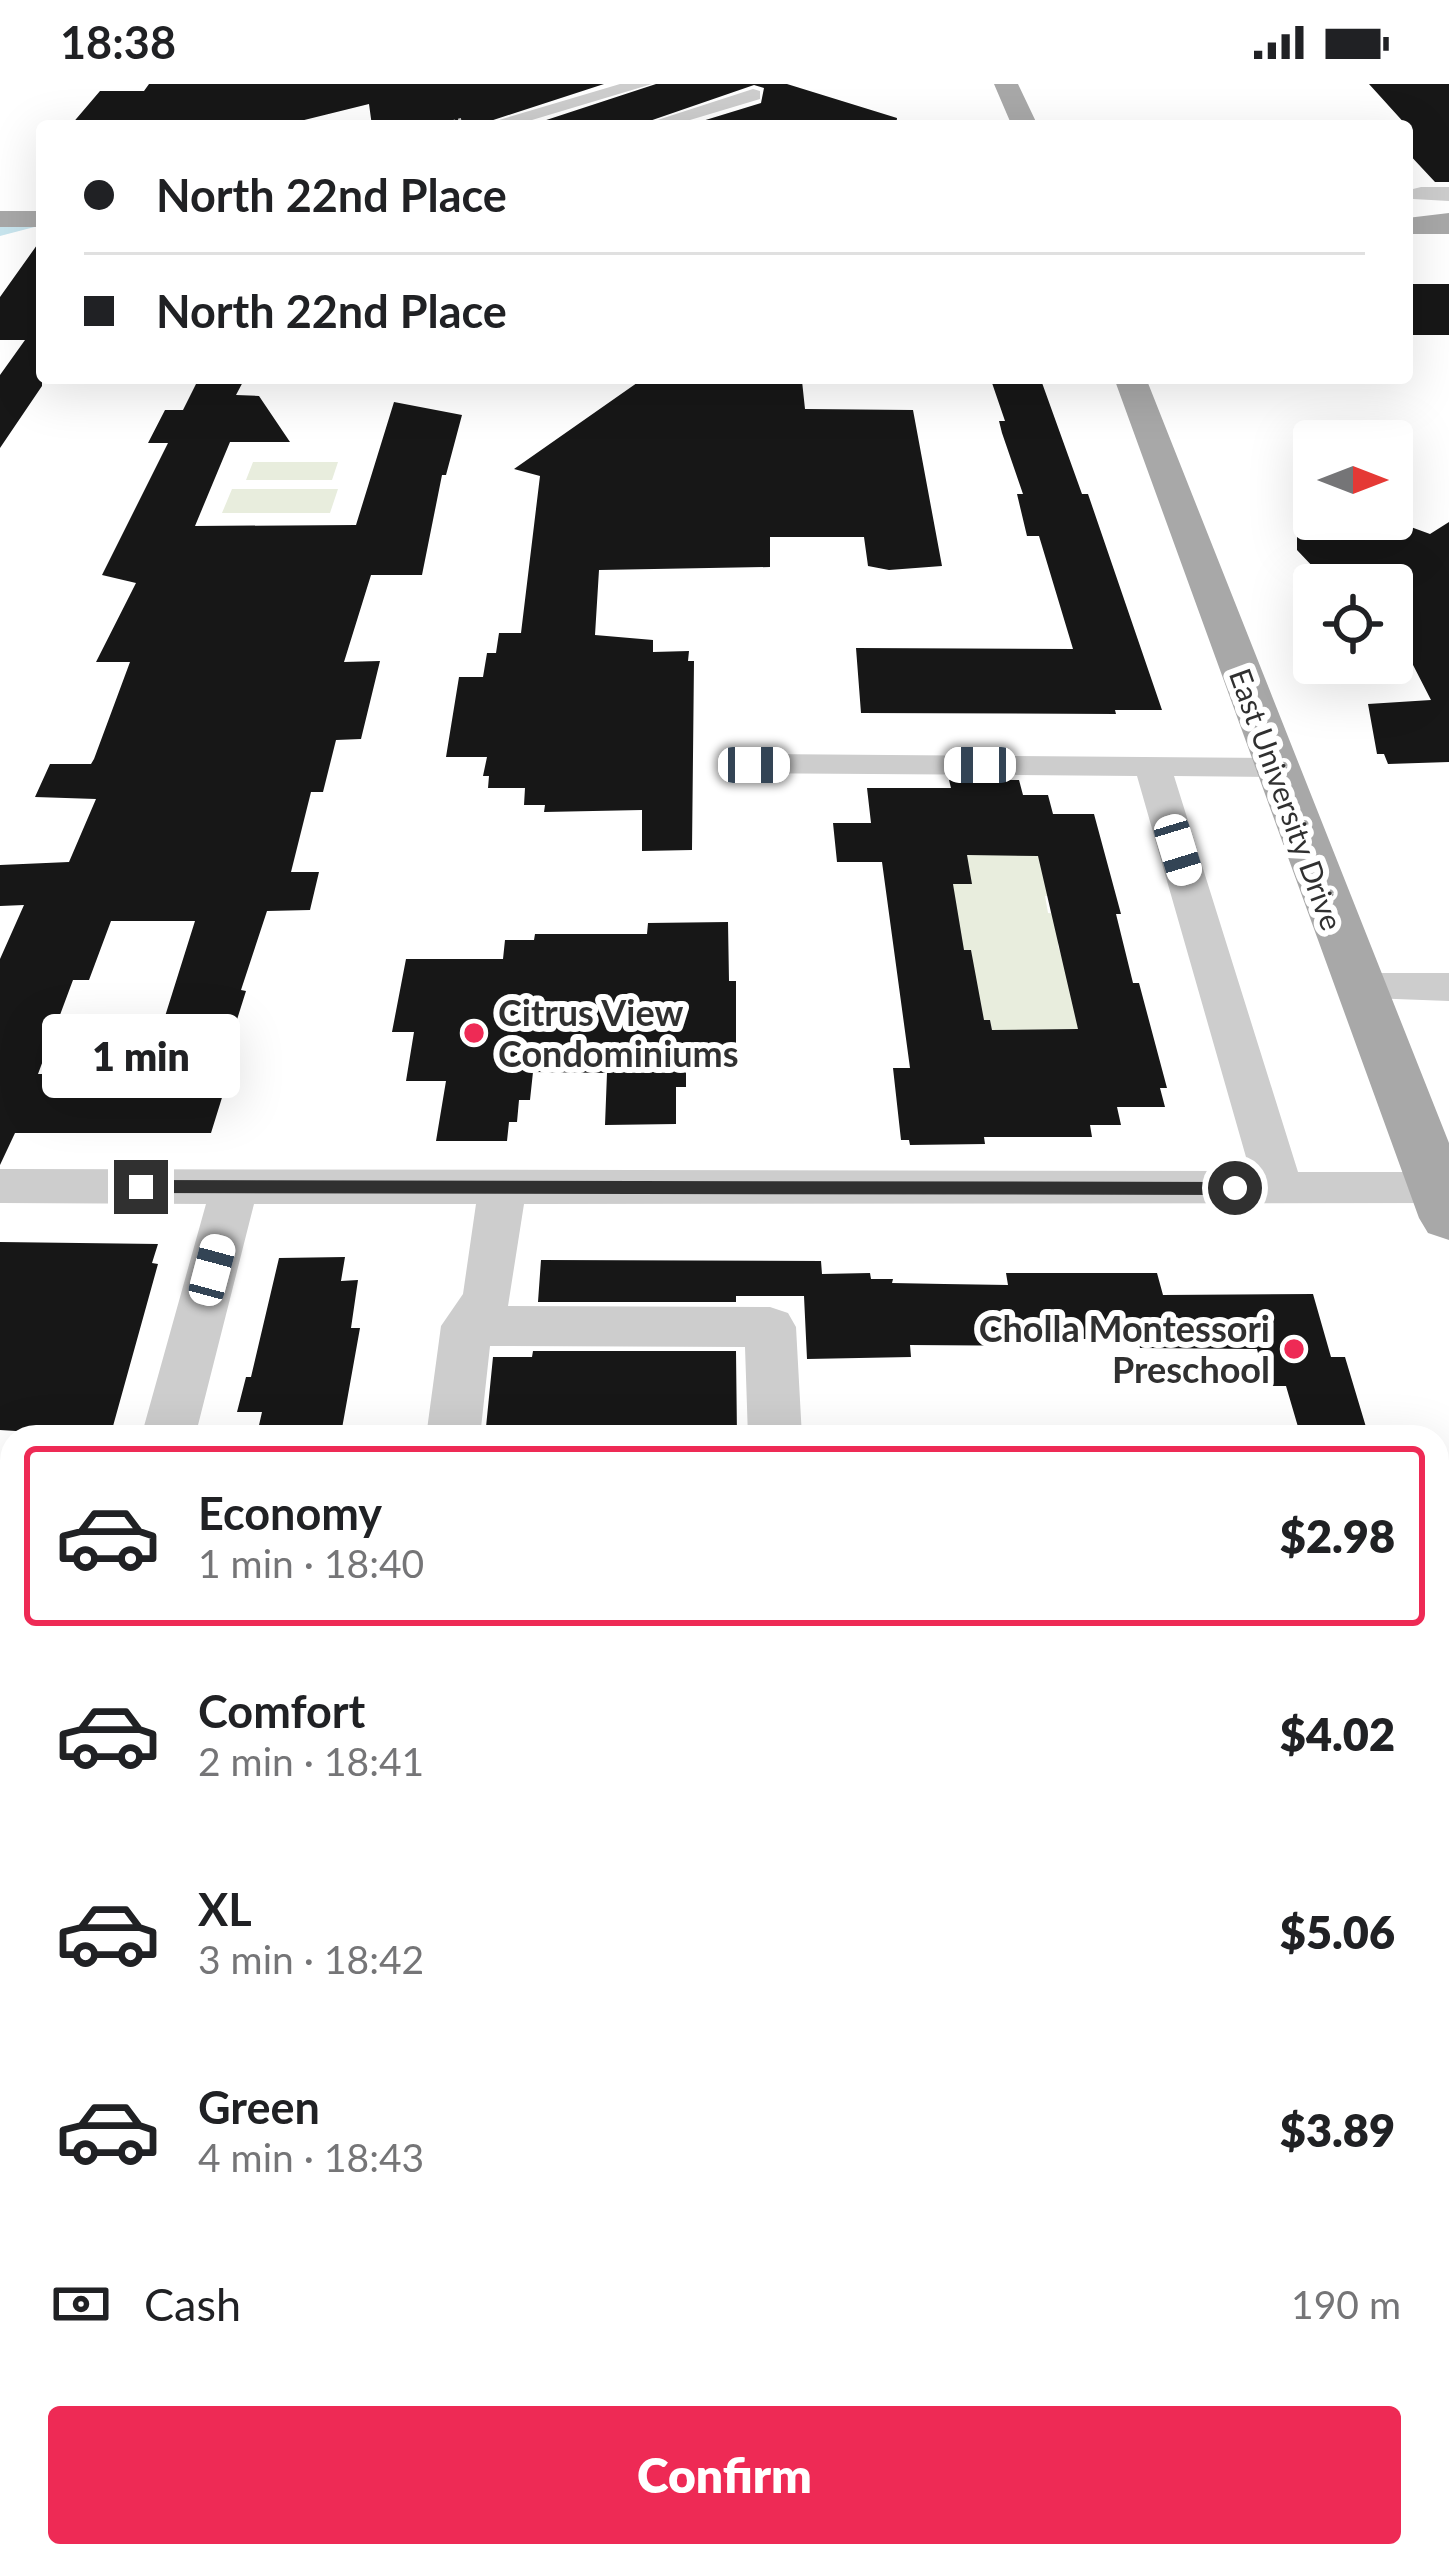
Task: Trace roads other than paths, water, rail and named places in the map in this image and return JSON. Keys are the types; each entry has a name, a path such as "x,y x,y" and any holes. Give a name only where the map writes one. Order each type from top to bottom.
{"main road":[{"path":"1006,84 1022,120"},
{"name":"East University Drive","path":"1132,384 1443,1204"}],"street":[{"path":"616,113 660,89 720,98 753,94 779,103"},
{"path":"534,120 616,113 688,114 720,98"},
{"path":"616,113 688,114"},
{"path":"754,765 1275,766"},
{"path":"1152,765 1279,1188"},
{"path":"1358,987 1449,987"},
{"path":"0,1186 1279,1188 1443,1204"},
{"path":"455,1425 467,1326 487,1298 502,1186"},
{"path":"171,1425 234,1187"},
{"path":"467,1326 770,1327 774,1425"}],"waterway":[{"path":"0,230 36,221"}],"place":[{"name":"Citrus View Condominiums","path":"474,1033"},
{"name":"Cholla Montessori Preschool","path":"1294,1349"}]}
